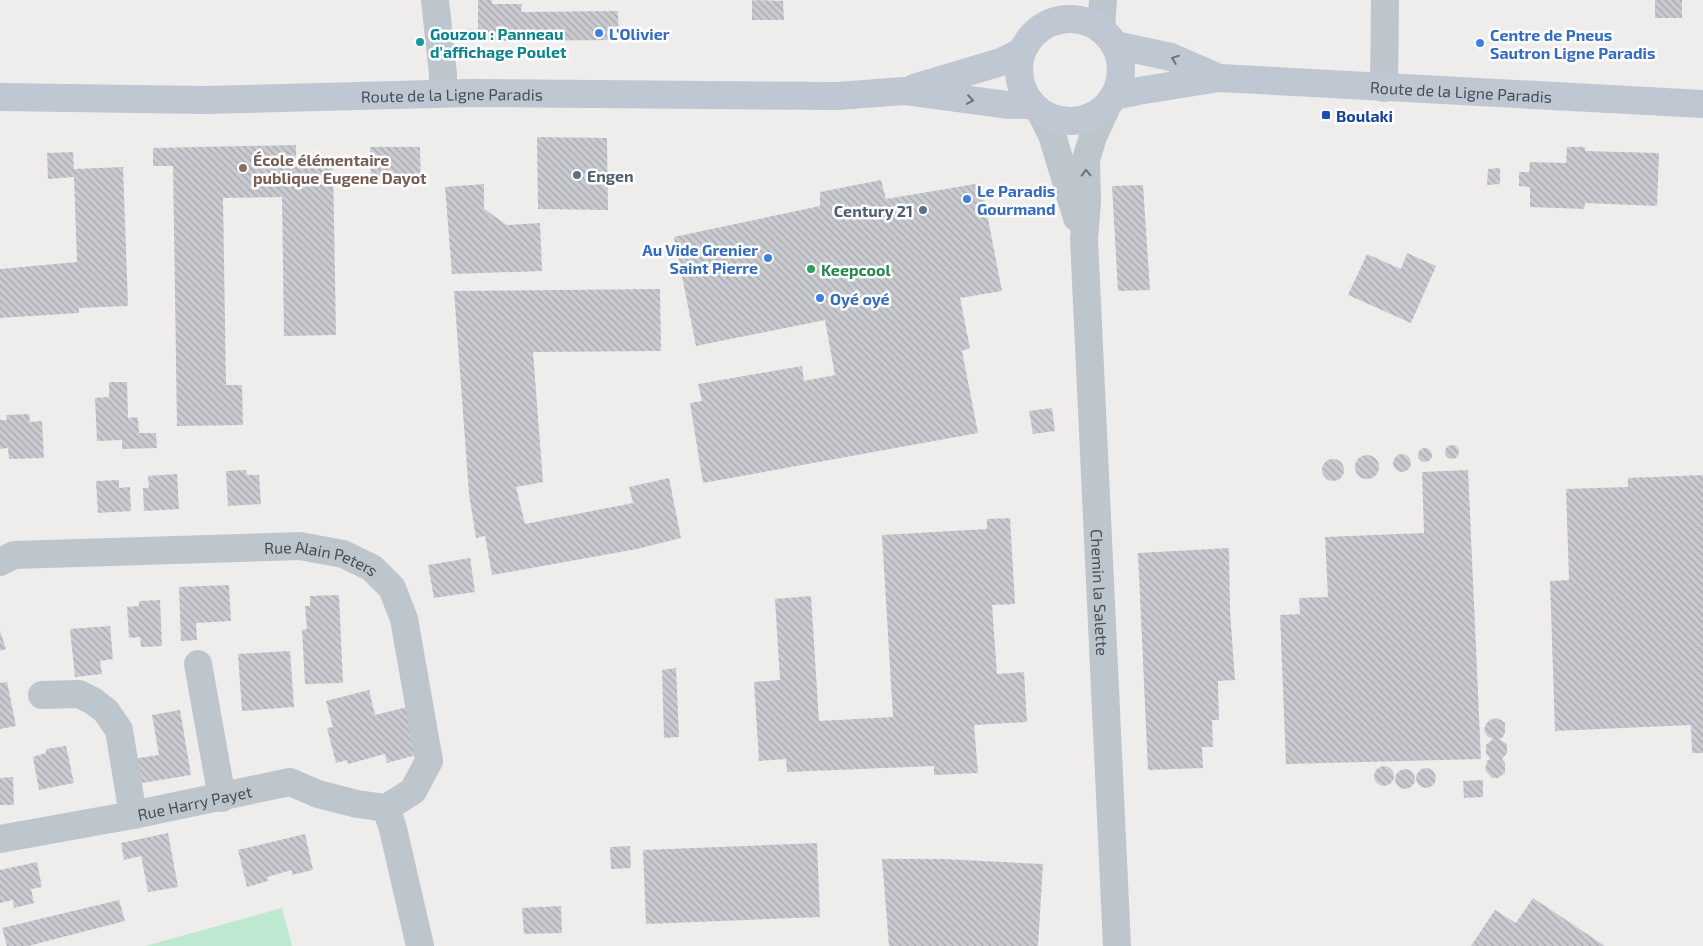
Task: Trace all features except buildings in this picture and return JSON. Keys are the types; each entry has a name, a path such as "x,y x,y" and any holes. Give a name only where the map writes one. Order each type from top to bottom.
{"main road":[{"path":"1061,19 1082,20 1092,23 1108,37 1122,65 1119,87 1110,101 1092,116 1075,121 1063,121 1052,118 1037,109 1025,96 1019,75 1021,52 1026,43 1041,28 1061,19"},
{"name":"Route de la Ligne Paradis","path":"1108,37 1171,56 1219,78"},
{"name":"Route de la Ligne Paradis","path":"904,91 1002,62 1021,52"},
{"name":"Route de la Ligne Paradis","path":"1110,101 1138,91 1219,78 1703,104"},
{"name":"Route de la Ligne Paradis","path":"0,97 204,100 443,93 837,96 904,91 1037,109"}],"street":[{"path":"435,0 443,74 443,93"},
{"path":"1103,0 1108,37"},
{"path":"1384,88 1385,0"},
{"name":"Chemin la Salette","path":"1110,101 1093,137 1086,159 1084,239 1117,946"},
{"name":"Chemin la Salette","path":"1037,109 1052,135 1062,162 1084,239"},
{"name":"Rue Alain Peters","path":"0,562 14,556 300,546 343,554 372,568 392,588 404,619 429,761 413,791 386,808"},
{"path":"198,664 222,798"},
{"path":"42,695 79,694 93,701 106,711 119,730 134,815"},
{"name":"Rue Harry Payet","path":"0,839 222,798 290,782 357,804 386,808"},
{"path":"386,808 393,829 420,946"}],"green space":[{"path":"282,908 292,946 145,946"}],"place":[{"name":"L'Olivier","path":"599,33"},
{"name":"Gouzou : Panneau d'affichage Poulet","path":"420,42"},
{"name":"Centre de Pneus Sautron Ligne Paradis","path":"1480,43"},
{"name":"Boulaki","path":"1326,115"},
{"name":"École élémentaire publique Eugene Dayot","path":"243,168"},
{"name":"Engen","path":"577,175"},
{"name":"Le Paradis Gourmand","path":"967,199"},
{"name":"Century 21","path":"923,210"},
{"name":"Au Vide Grenier Saint Pierre","path":"768,258"},
{"name":"Keepcool","path":"811,269"},
{"name":"Oyé oyé","path":"820,298"}]}
